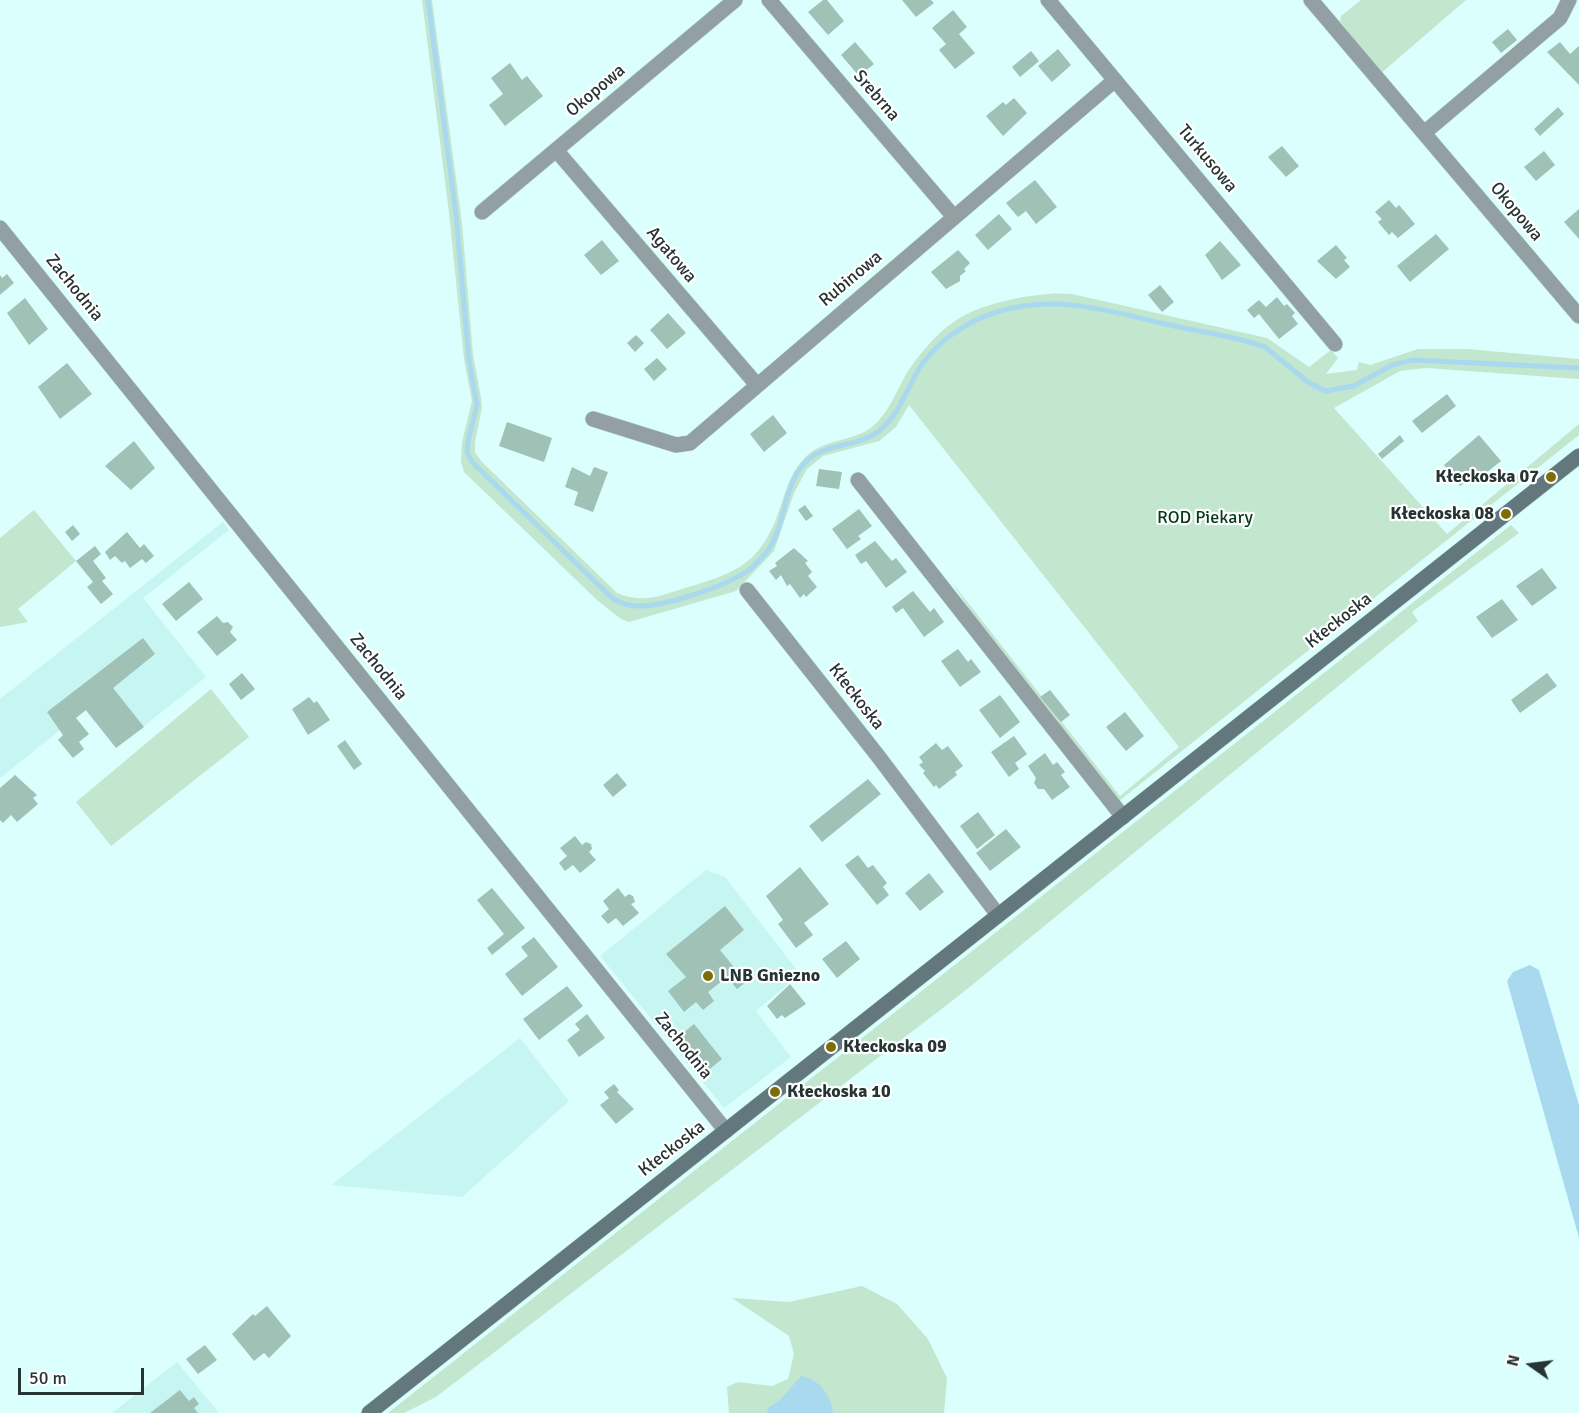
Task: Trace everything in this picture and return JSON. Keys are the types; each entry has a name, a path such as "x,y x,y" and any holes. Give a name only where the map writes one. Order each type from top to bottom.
{"main road":[{"name":"Kłeckoska","path":"369,1413 1579,456"}],"street":[{"name":"Okopowa","path":"482,212 735,0"},
{"name":"Srebrna","path":"769,0 954,217"},
{"name":"Turkusowa","path":"1048,0 1335,344"},
{"name":"Okopowa","path":"1311,0 1579,316"},
{"path":"1424,133 1560,18 1569,0"},
{"name":"Rubinowa","path":"593,419 676,445 690,442 1115,80"},
{"name":"Agatowa","path":"556,150 757,386"},
{"name":"Zachodnia","path":"0,228 726,1131"},
{"path":"858,480 1123,817"},
{"name":"Kłeckoska","path":"747,590 878,756 998,915"}],"shaded area":[{"path":"223,522 229,530 143,598 206,677 116,748 85,710 0,778 0,699"},
{"path":"706,870 725,877 800,974 756,1011 791,1057 724,1108 600,956"},
{"path":"1530,965 1539,970 1579,1105 1579,1238 1507,981 1513,972"},
{"path":"520,1038 569,1101 462,1197 331,1185"},
{"path":"177,1362 219,1413 112,1413"},
{"path":"801,1376 813,1380 823,1389 830,1400 833,1413 767,1413 768,1408 781,1399"}],"green space":[{"name":"ROD Piekary","path":"422,0 432,0 462,223 473,354 482,408 475,452 481,461 617,593 634,598 657,596 716,578 743,565 763,544 771,530 793,473 809,454 827,444 856,436 873,426 888,407 919,356 940,333 956,320 989,305 1032,296 1072,294 1267,338 1309,367 1331,350 1338,358 1326,374 1357,370 1359,362 1370,365 1418,349 1467,349 1579,359 1579,379 1426,368 1400,371 1334,408 1447,534 1579,424 1579,435 1119,801 979,623 950,580 1120,796 1179,747 909,405 896,427 879,441 823,456 807,469 794,493 774,551 736,591 629,622 621,619 597,600 464,472 461,462 462,442 472,401 464,359 449,213"},
{"path":"1361,0 1466,0 1380,74 1340,21 1341,16"},
{"path":"34,510 76,561 18,609 28,622 0,627 0,538"},
{"path":"1511,525 1519,533 1412,612 1418,621 961,994 436,1397 404,1413 388,1413"},
{"path":"211,689 249,737 111,846 76,802"},
{"path":"862,1286 897,1304 928,1339 947,1378 944,1413 729,1413 727,1387 738,1382 772,1386 788,1379 794,1354 789,1336 732,1298 789,1302"}],"building":[{"path":"823,0 827,0 844,21 828,35 808,12"},
{"path":"902,0 931,0 934,3 916,17"},
{"path":"953,10 967,27 959,34 975,53 955,69 939,50 946,44 932,28"},
{"path":"1508,29 1517,40 1501,53 1492,42"},
{"path":"855,42 874,64 859,76 841,55"},
{"path":"1560,42 1570,54 1579,46 1579,85 1547,52"},
{"path":"1058,49 1071,65 1052,82 1038,66"},
{"path":"1031,51 1039,61 1020,77 1012,67"},
{"path":"510,63 522,80 527,76 543,96 505,126 489,105 503,94 491,78"},
{"path":"1014,98 1027,113 1003,136 986,116 1003,102 1006,105"},
{"path":"1558,107 1564,114 1540,136 1534,129"},
{"path":"1282,146 1299,166 1286,177 1268,157"},
{"path":"1544,151 1555,165 1536,181 1524,167"},
{"path":"1035,180 1057,207 1036,224 1026,211 1018,217 1006,203"},
{"path":"1389,200 1396,208 1399,205 1415,224 1398,238 1392,232 1389,235 1378,222 1382,219 1375,212"},
{"path":"1579,209 1579,239 1564,222"},
{"path":"999,214 1012,229 988,250 975,235"},
{"path":"1436,234 1449,249 1410,282 1397,266"},
{"path":"602,240 619,261 601,275 584,255"},
{"path":"1220,241 1241,265 1222,280 1205,255"},
{"path":"1336,245 1347,258 1344,260 1350,267 1336,279 1317,261"},
{"path":"958,250 970,263 960,276 960,281 946,289 931,272"},
{"path":"7,274 14,283 0,295 0,275 2,278"},
{"path":"1160,285 1174,302 1162,312 1148,295"},
{"path":"1277,297 1284,306 1287,304 1295,313 1292,316 1298,324 1279,339 1259,314 1254,318 1247,310 1259,300 1266,307"},
{"path":"25,298 48,329 29,345 7,313"},
{"path":"668,313 686,333 667,349 650,330"},
{"path":"636,335 644,343 635,352 627,343"},
{"path":"657,358 667,369 654,381 644,369"},
{"path":"67,363 92,394 60,419 38,387"},
{"path":"1447,394 1456,406 1422,433 1412,421"},
{"path":"773,415 787,433 764,452 750,434"},
{"path":"507,422 552,438 544,462 499,446"},
{"path":"1400,435 1404,441 1382,459 1378,454"},
{"path":"1479,435 1501,461 1476,481 1473,476 1460,486 1444,465"},
{"path":"134,441 155,468 131,490 105,466"},
{"path":"572,467 590,476 594,467 608,472 593,512 574,505 578,492 565,487"},
{"path":"819,469 842,472 839,489 816,486"},
{"path":"805,505 813,516 806,521 798,510"},
{"path":"859,509 872,526 858,536 861,539 847,549 832,529"},
{"path":"73,525 80,534 72,541 65,532"},
{"path":"127,532 140,548 144,544 154,556 146,563 142,559 130,568 125,561 122,563 115,556 110,560 105,552"},
{"path":"875,541 892,561 896,558 907,572 886,588 866,561 861,564 855,555"},
{"path":"95,546 101,554 93,561 106,578 102,581 113,594 101,604 87,587 93,582 76,561"},
{"path":"794,548 808,561 805,563 812,572 808,576 817,587 806,597 804,594 800,598 790,584 787,586 781,575 776,580 769,571 777,566 775,563"},
{"path":"1542,568 1557,588 1532,606 1516,586"},
{"path":"189,582 203,599 176,621 162,604"},
{"path":"913,591 930,612 934,608 944,622 924,637 903,608 896,613 892,607"},
{"path":"1502,599 1518,620 1492,638 1476,617"},
{"path":"217,616 223,623 228,622 233,627 230,632 237,640 217,656 197,632"},
{"path":"143,638 155,654 113,688 144,727 116,748 86,710 76,718 89,734 79,742 84,749 73,758 58,740 63,735 47,712"},
{"path":"958,649 968,662 971,659 981,672 960,687 941,661"},
{"path":"242,673 255,689 241,700 229,684"},
{"path":"1547,673 1557,686 1520,713 1511,700"},
{"path":"1050,690 1070,715 1061,722 1040,697"},
{"path":"1000,695 1020,722 1000,738 979,710"},
{"path":"309,697 314,703 317,701 330,720 308,735 292,709"},
{"path":"1125,712 1144,736 1126,751 1106,727"},
{"path":"1014,736 1027,754 1015,763 1019,769 1009,777 991,752"},
{"path":"345,740 362,764 354,770 337,746"},
{"path":"936,743 942,750 948,746 963,766 955,772 957,775 939,789 936,785 934,787 919,765 923,762 919,757"},
{"path":"1045,753 1053,765 1057,762 1065,772 1061,775 1070,787 1052,800 1044,789 1038,789 1034,783 1036,778 1028,766"},
{"path":"617,773 627,785 613,797 603,785"},
{"path":"15,775 37,795 33,798 38,804 17,822 11,815 3,823 0,820 0,788"},
{"path":"868,779 881,794 822,842 809,826"},
{"path":"978,812 995,835 977,849 960,826"},
{"path":"1006,829 1021,847 990,871 976,853"},
{"path":"575,836 582,845 586,842 591,844 592,849 589,852 596,860 580,873 573,865 565,871 559,863 567,856 560,848"},
{"path":"858,855 868,868 873,865 887,883 883,887 889,895 877,905 845,865"},
{"path":"800,867 829,904 804,923 813,935 796,948 778,924 783,920 766,896"},
{"path":"929,873 944,892 920,911 905,893"},
{"path":"492,888 525,928 492,955 487,948 504,934 477,900"},
{"path":"618,888 625,897 629,894 633,896 635,902 631,904 639,913 623,926 616,918 608,924 601,916 609,909 603,901"},
{"path":"725,906 744,930 720,950 746,982 737,989 727,977 708,992 714,1001 703,1010 696,1002 684,1012 668,991 686,977 666,954"},
{"path":"534,937 558,967 522,996 505,974 528,956 521,947"},
{"path":"846,941 860,959 837,978 822,959"},
{"path":"790,984 806,1004 785,1018 782,1015 777,1019 767,1006"},
{"path":"567,986 583,1006 539,1040 523,1019"},
{"path":"587,1014 605,1038 579,1057 567,1040 580,1030 575,1024"},
{"path":"694,1024 722,1059 706,1072 678,1037"},
{"path":"614,1084 619,1090 617,1092 634,1109 616,1124 600,1105 609,1098 604,1092"},
{"path":"267,1306 291,1336 269,1358 264,1353 254,1361 232,1334 253,1314 255,1316"},
{"path":"205,1345 217,1360 198,1374 186,1359"},
{"path":"180,1390 189,1401 194,1397 199,1404 194,1408 198,1413 150,1413"}],"waterway":[{"path":"428,0 456,215 469,360 477,405 467,452 472,462 612,598 625,604 641,606 673,601 708,590 749,570 764,555 774,540 791,486 802,466 810,458 829,449 860,441 879,431 896,412 923,363 940,344 961,328 985,316 1016,307 1072,305 1110,311 1246,341 1265,347 1308,382 1325,391 1354,386 1392,365 1413,360 1579,368"}],"place":[{"name":"Kłeckoska 07","path":"1551,477"},
{"name":"Kłeckoska 08","path":"1506,514"},
{"name":"LNB Gniezno","path":"708,976"},
{"name":"Kłeckoska 09","path":"831,1047"},
{"name":"Kłeckoska 10","path":"775,1092"}]}
